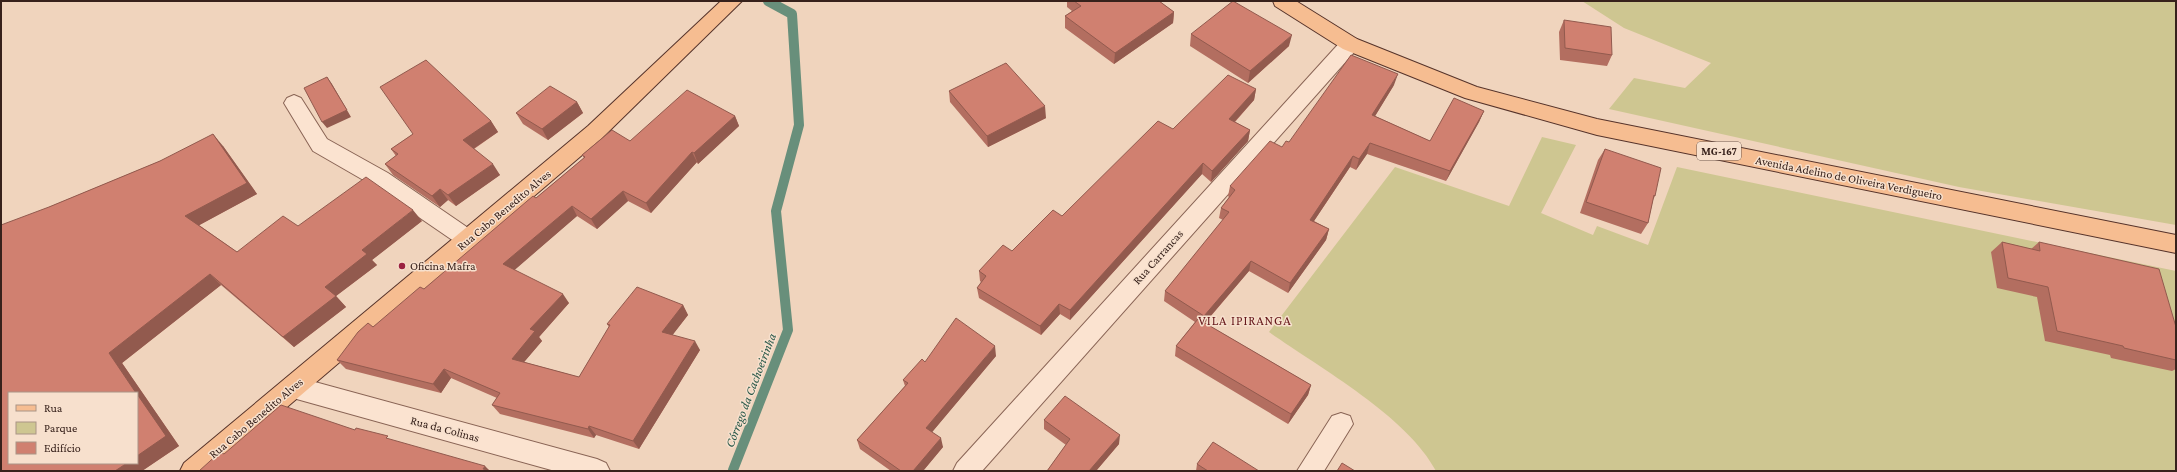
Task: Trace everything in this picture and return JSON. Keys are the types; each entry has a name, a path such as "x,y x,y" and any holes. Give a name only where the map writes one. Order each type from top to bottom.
{"main road":[{"name":"Rua Cabo Benedito Alves","path":"193,471 469,240 595,132 732,1"},
{"name":"Avenida Adelino de Oliveira Verdigueiro","path":"1282,1 1350,44 1472,93 1597,127 2176,244"}],"street":[{"name":"Rua Carrancas","path":"966,471 1350,44"},
{"path":"294,103 320,145 380,178 469,240"},
{"name":"Rua da Colinas","path":"293,387 597,471"},
{"path":"1310,471 1341,424"}],"green space":[{"path":"1582,1 2176,1 2176,225 1959,187 1609,109 1634,78 1685,88 1711,63 1624,28"},
{"path":"1542,137 1576,145 1541,213 1593,235 1597,226 1648,245 1677,167 2176,271 2176,471 1436,471 1423,451 1405,431 1384,412 1337,377 1269,332 1395,167 1509,206"}],"building":[{"path":"1074,1 1159,1 1174,12 1115,53 1065,16 1081,6"},
{"path":"1233,1 1292,35 1250,71 1191,34"},
{"path":"1564,20 1611,27 1612,55 1565,48"},
{"path":"1351,55 1398,74 1372,115 1430,141 1454,98 1484,111 1450,171 1370,143 1359,159 1353,156 1310,220 1329,229 1290,283 1251,261 1204,316 1165,291 1229,212 1221,208 1235,190 1230,186 1270,141 1282,147 1286,141 1289,142"},
{"path":"426,60 491,121 463,140 493,164 448,195 440,189 432,196 385,164 398,154 391,149 413,134 380,87"},
{"path":"1006,63 1045,106 987,136 949,91"},
{"path":"1228,75 1256,89 1229,119 1250,130 1212,171 1203,163 1070,310 1059,304 1040,326 977,288 986,276 979,271 1003,245 1012,251 1053,210 1062,216 1158,121 1173,129"},
{"path":"327,77 347,110 322,122 304,88"},
{"path":"550,86 577,102 542,129 516,113"},
{"path":"687,90 735,116 694,153 692,152 646,203 623,191 591,219 572,206 503,264 563,294 530,329 535,331 512,359 579,377 610,325 607,324 637,287 683,305 662,332 695,341 633,441 589,426 588,429 492,405 500,393 444,369 433,384 337,360 358,332 368,323 373,327 420,287 424,289 533,196 536,198 585,157 582,155 612,130 630,141"},
{"path":"213,134 247,183 185,216 237,252 283,216 298,226 366,177 413,210 362,250 367,254 325,287 336,296 283,337 210,274 109,353 135,392 8,392 8,464 126,464 115,471 1,471 1,225 49,207 160,161"},
{"path":"1605,149 1661,168 1648,223 1586,202"},
{"path":"2002,242 2040,251 2039,242 2159,269 2176,327 2176,360 2057,331 2048,287 2008,278"},
{"path":"956,318 995,346 926,428 941,438 913,471 901,471 857,440 908,383 903,380 922,359 925,362"},
{"path":"1198,319 1311,385 1291,414 1176,346"},
{"path":"138,395 166,436 138,455"},
{"path":"1065,396 1120,435 1089,471 1047,471 1070,439 1044,420"},
{"path":"281,405 355,430 356,428 388,436 386,438 485,466 483,469 491,471 199,471 220,452 224,454"},
{"path":"1213,442 1259,471 1208,471 1197,464"},
{"path":"1342,463 1355,471 1337,471"}],"waterway":[{"name":"Córrego da Cachoeirinha","path":"733,470 788,330 776,211 799,125 792,14 768,1"}],"place":[{"name":"Oficina Mafra","path":"402,266"}],"district":[{"name":"VILA IPIRANGA","path":"1245,320"}]}
